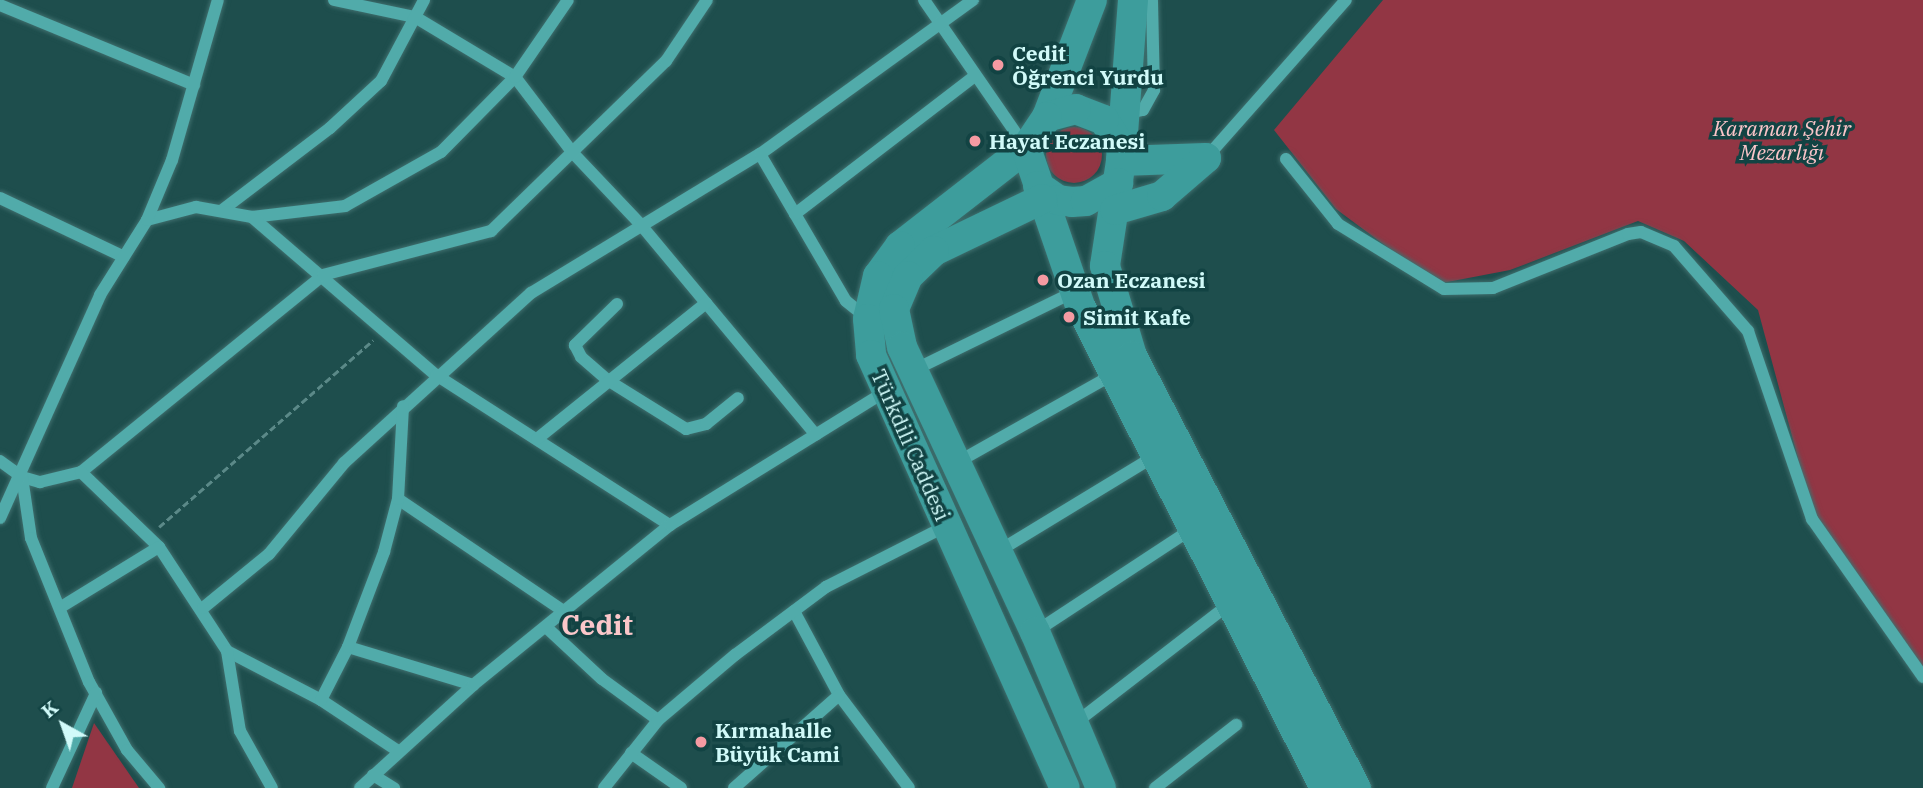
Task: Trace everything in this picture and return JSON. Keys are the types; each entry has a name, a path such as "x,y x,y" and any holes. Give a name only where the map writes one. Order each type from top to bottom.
{"main road":[{"path":"1093,0 1047,117 1026,149 1074,292 1317,785"},
{"path":"1133,0 1119,176 1105,266 1132,356 1356,788"},
{"path":"1047,117 1076,109 1091,112 1114,131 1119,176"},
{"name":"Türkdili Caddesi","path":"1026,149 900,246 878,276 868,319 871,355 886,391 1065,788"},
{"path":"1119,176 1163,196 1206,158"},
{"path":"1040,193 1058,200 1086,201 1119,176 1206,158"},
{"name":"Türkdili Caddesi","path":"1040,193 934,251 908,276 894,309 913,370 1035,632 1101,788"}],"street":[{"path":"0,517 22,477 100,295 147,220 172,160 218,0"},
{"path":"334,0 415,17 515,77 573,153 641,225 816,435"},
{"path":"221,211 330,128 381,81 424,0"},
{"path":"147,220 196,207 252,217 345,205 440,152 515,77 568,0"},
{"path":"0,461 22,477 40,482 81,472 323,275 491,231 666,61 707,0"},
{"path":"914,0 938,22"},
{"path":"924,0 1026,149"},
{"path":"203,608 268,554 344,463 436,374 531,293 760,154 938,22 974,0"},
{"path":"1124,114 1143,110 1154,90 1152,0"},
{"path":"1206,158 1346,0"},
{"path":"0,5 194,85"},
{"path":"795,214 975,76"},
{"path":"760,154 846,301 868,319"},
{"path":"1286,159 1338,224 1444,289 1493,288 1628,234 1642,232 1674,246 1748,331 1812,519 1923,677"},
{"path":"0,198 124,257"},
{"path":"252,217 436,374 670,525"},
{"path":"913,370 1074,292"},
{"path":"537,439 706,303"},
{"path":"617,304 575,341 581,357 609,381 686,429 706,424 738,398"},
{"path":"956,463 1114,374"},
{"path":"360,788 473,685 670,525 886,391"},
{"path":"321,700 348,647 384,552 398,499 403,406"},
{"path":"997,552 1155,456"},
{"path":"81,472 159,547 203,608 228,651 240,731 272,788"},
{"path":"22,477 31,538 96,693 127,750 159,788"},
{"path":"398,499 565,612"},
{"path":"604,788 658,720 794,611 826,587 946,526"},
{"path":"1035,632 1192,529"},
{"path":"61,607 159,547"},
{"path":"1074,724 1229,604"},
{"path":"794,611 839,695 906,787"},
{"path":"546,626 602,679 658,720"},
{"path":"348,647 473,685"},
{"path":"228,651 321,700 398,751"},
{"path":"51,788 96,693"},
{"path":"734,788 839,695"},
{"path":"1155,788 1236,725"},
{"path":"631,753 681,788"},
{"path":"373,775 394,788"}],"path":[{"path":"148,536 385,330"}],"green space":[{"name":"Karaman Şehir Mezarlığı","path":"1383,0 1923,0 1923,673 1813,514 1758,310 1684,241 1638,221 1510,270 1437,284 1336,209 1274,130"},
{"path":"1068,127 1080,127 1090,131 1098,139 1102,155 1098,171 1090,179 1080,183 1068,183 1058,179 1050,171 1046,161 1046,149 1050,139 1058,131"},
{"path":"94,723 139,788 72,788"}],"place":[{"name":"Cedit Öğrenci Yurdu","path":"998,65"},
{"name":"Hayat Eczanesi","path":"975,141"},
{"name":"Ozan Eczanesi","path":"1043,280"},
{"name":"Simit Kafe","path":"1069,317"},
{"name":"Kırmahalle Büyük Cami","path":"701,742"}],"district":[{"name":"Cedit","path":"597,625"}]}
